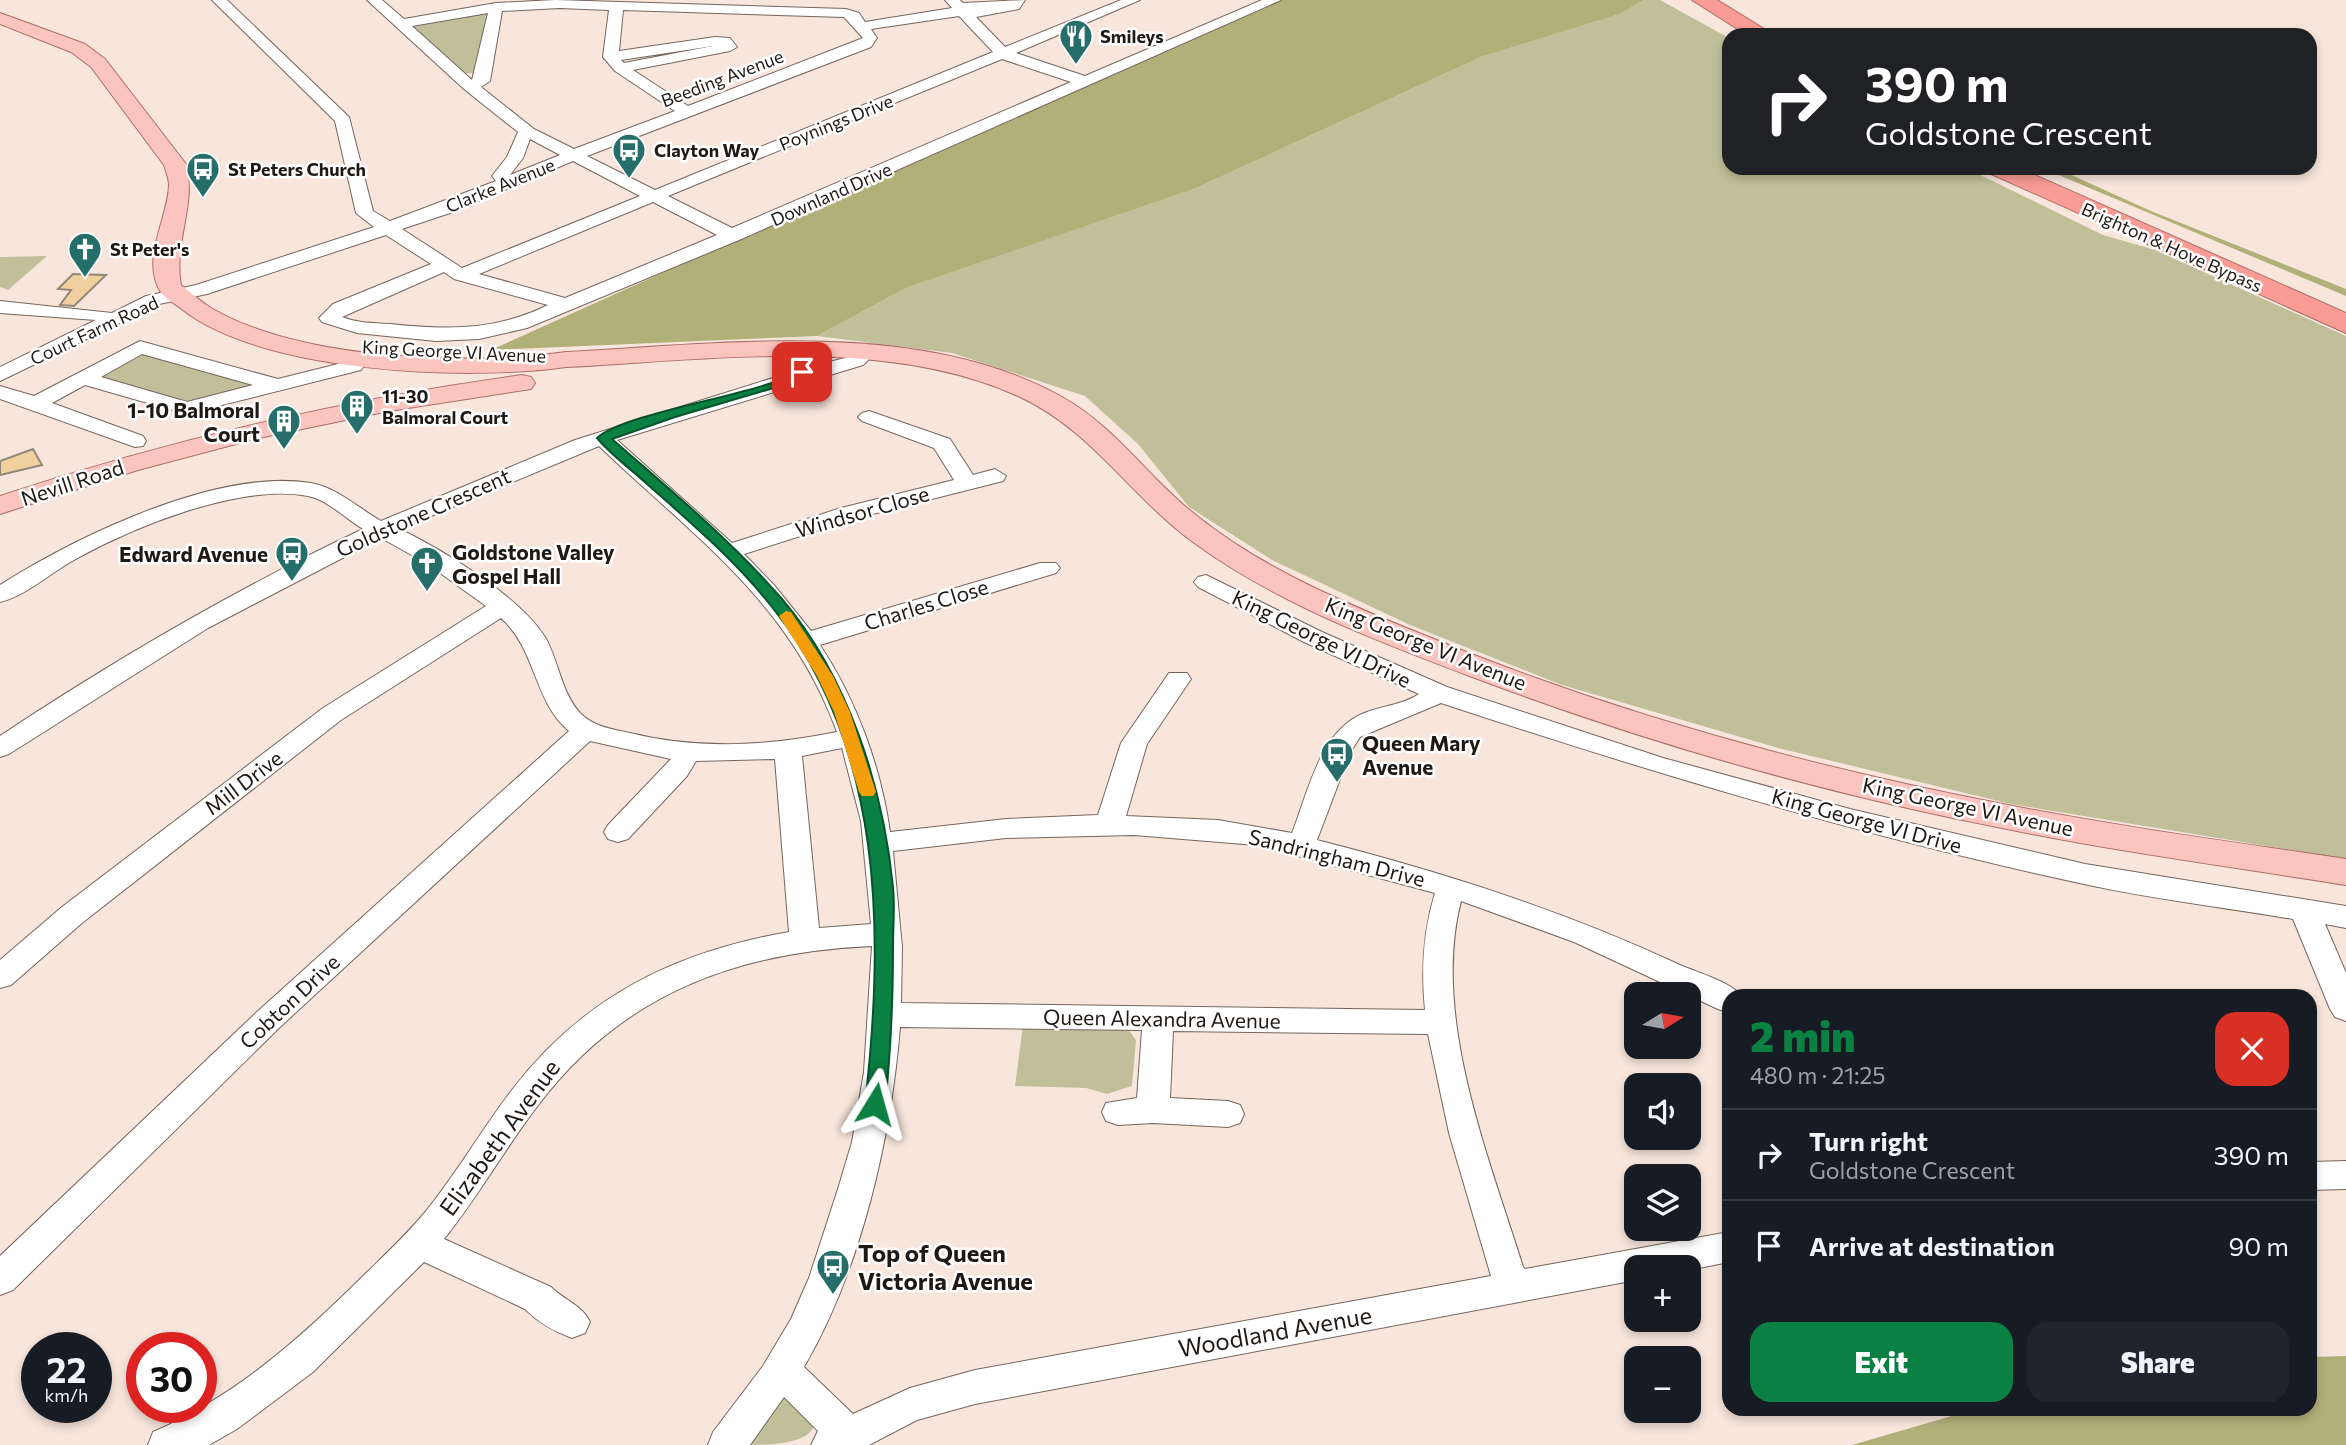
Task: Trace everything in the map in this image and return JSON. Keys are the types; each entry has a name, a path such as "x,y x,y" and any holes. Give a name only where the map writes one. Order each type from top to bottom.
{"highway":[{"path":"1685,0 1733,28"},
{"path":"1702,0 1751,28"},
{"name":"Brighton & Hove Bypass","path":"2014,175 2346,325"},
{"name":"Brighton & Hove Bypass","path":"2040,175 2346,310"},
{"path":"2238,264 2346,304"}],"main road":[{"path":"0,10 78,48 98,62 114,75 168,143 184,206 165,261 167,283 182,292"},
{"path":"0,18 30,25"},
{"name":"King George VI Avenue","path":"182,292 218,322 259,337 308,343 363,358 476,365 544,364 560,359 797,364 865,353 963,369 1011,384 1047,400 1099,436 1172,511 1225,551 1290,588 1365,622 1519,681 1736,753 1960,807 2136,840 2346,872"},
{"name":"Nevill Road","path":"0,505 115,468 273,426 419,397 569,377 581,371 588,359"}],"street":[{"path":"219,0 343,120 365,213 443,266 461,275 565,304"},
{"name":"Clarke Avenue","path":"374,0 470,86 528,132 571,156"},
{"name":"Poynings Drive","path":"461,275 1133,0"},
{"name":"Downland Drive","path":"443,266 340,308 329,318 356,327 473,337 530,323 565,304 579,301 733,236 1273,0"},
{"path":"399,24 496,6 560,4 832,12 854,16 859,27 960,8 1003,54 1086,82"},
{"path":"470,86 482,81 496,6"},
{"path":"615,62 616,7"},
{"name":"Beeding Avenue","path":"571,156 866,44 870,38 859,27"},
{"path":"715,41 725,41 730,47 615,62 715,41"},
{"path":"615,62 687,112"},
{"path":"505,182 500,176 515,158 521,139 528,132"},
{"path":"571,156 733,236"},
{"name":"Clarke Avenue","path":"182,292 200,290 386,229 571,156"},
{"name":"Court Farm Road","path":"0,375 110,319 182,292"},
{"path":"0,307 102,315 110,319"},
{"path":"36,403 162,332"},
{"path":"140,346 280,386"},
{"name":"Goldstone Crescent","path":"0,748 59,708 233,602 380,529 603,438 797,364"},
{"path":"83,378 186,408 354,366"},
{"path":"0,391 36,403 56,414 135,441"},
{"path":"869,417 943,444 967,482"},
{"path":"603,438 729,551 777,603 805,641 825,676 851,738 880,843 885,934 884,1015 878,1090 870,1132 847,1216 812,1314 779,1371 727,1445"},
{"name":"Windsor Close","path":"729,551 849,513 995,476"},
{"path":"0,595 94,541 176,511 251,492 283,488 314,491 336,500 380,529 415,546 525,627 533,639 556,696 586,730 657,749 736,756 788,750 851,738"},
{"name":"Charles Close","path":"805,641 1048,568"},
{"name":"King George VI Drive","path":"1206,582 1313,637 1438,693 1654,764 1850,818 2085,874 2305,913 2346,917"},
{"name":"Mill Drive","path":"0,977 123,874 332,714 501,607"},
{"path":"1109,825 1134,743 1178,680"},
{"name":"King George VI Drive","path":"1301,845 1337,753 1350,731 1373,719 1424,704 1438,693"},
{"name":"Cobton Drive","path":"0,1279 279,1010 517,790 586,730"},
{"path":"788,750 805,941"},
{"path":"618,832 677,770 688,753"},
{"name":"Sandringham Drive","path":"880,843 949,834 1109,825 1218,830 1301,845 1451,886 1537,915 1622,950 1722,998"},
{"path":"1451,886 1436,951 1440,1022 1508,1275 1518,1286"},
{"path":"2305,913 2346,1009"},
{"name":"Elizabeth Avenue","path":"167,1445 202,1430 269,1385 349,1314 446,1210 503,1125 555,1059 596,1022 641,993 690,970 737,954 805,941 885,934"},
{"name":"Queen Alexandra Avenue","path":"884,1015 1440,1022"},
{"path":"1153,1110 1158,1018"},
{"path":"1118,1112 1153,1110 1228,1114"},
{"path":"2317,1177 2346,1175"},
{"path":"418,1243 538,1298 551,1311 572,1322"},
{"name":"Woodland Avenue","path":"839,1440 910,1405 975,1387 1722,1248"},
{"path":"779,1371 789,1377 839,1440"}],"green space":[{"path":"1644,0 1660,0 1722,34 1722,175 1980,175 2103,235 2155,250 2346,336 2346,859 2011,804 1782,749 1562,685 1410,625 1272,560 1189,507 1138,444 1085,396 952,353 817,336 906,288 1194,189 1481,57 1620,14"},
{"path":"477,12 490,14 479,72 464,74 411,28 418,23"},
{"path":"47,256 8,290 0,287 0,257"},
{"path":"137,352 259,384 182,404 99,379 99,373"},
{"path":"1023,1025 1128,1029 1136,1040 1132,1086 1107,1094 1086,1088 1015,1086"},
{"path":"787,1397 814,1424 811,1431 796,1440 742,1445 782,1398"}],"shaded area":[{"path":"1268,0 1644,0 1620,14 1481,57 1194,189 906,288 817,336 491,350"},
{"path":"2059,175 2071,175 2151,211 2346,289 2346,296"},
{"path":"2346,1356 2346,1445 1852,1445 1952,1416 2317,1416 2317,1357"}],"building":[{"name":"St Peter's","path":"73,274 106,275 74,306 60,305 71,290 58,289"},
{"path":"33,449 42,465 0,475 0,461"}],"slow traffic":[{"path":"786,616 812,652 842,712 868,792"}],"place":[{"name":"Smileys","path":"1076,66"},
{"name":"Clayton Way","path":"629,180"},
{"name":"St Peters Church","path":"203,199"},
{"name":"St Peter's","path":"85,279"},
{"name":"11-30 Balmoral Court","path":"357,436"},
{"name":"1-10 Balmoral Court","path":"284,451"},
{"name":"Edward Avenue","path":"292,583"},
{"name":"Goldstone Valley Gospel Hall","path":"427,593"},
{"name":"Queen Mary Avenue","path":"1337,784"},
{"name":"Top of Queen Victoria Avenue","path":"833,1296"}],"route":[{"path":"802,372 800,376 780,383 670,414 603,438 716,539 777,603 812,652 842,712 874,815 880,843 884,889 883,1033 875,1104"}]}
